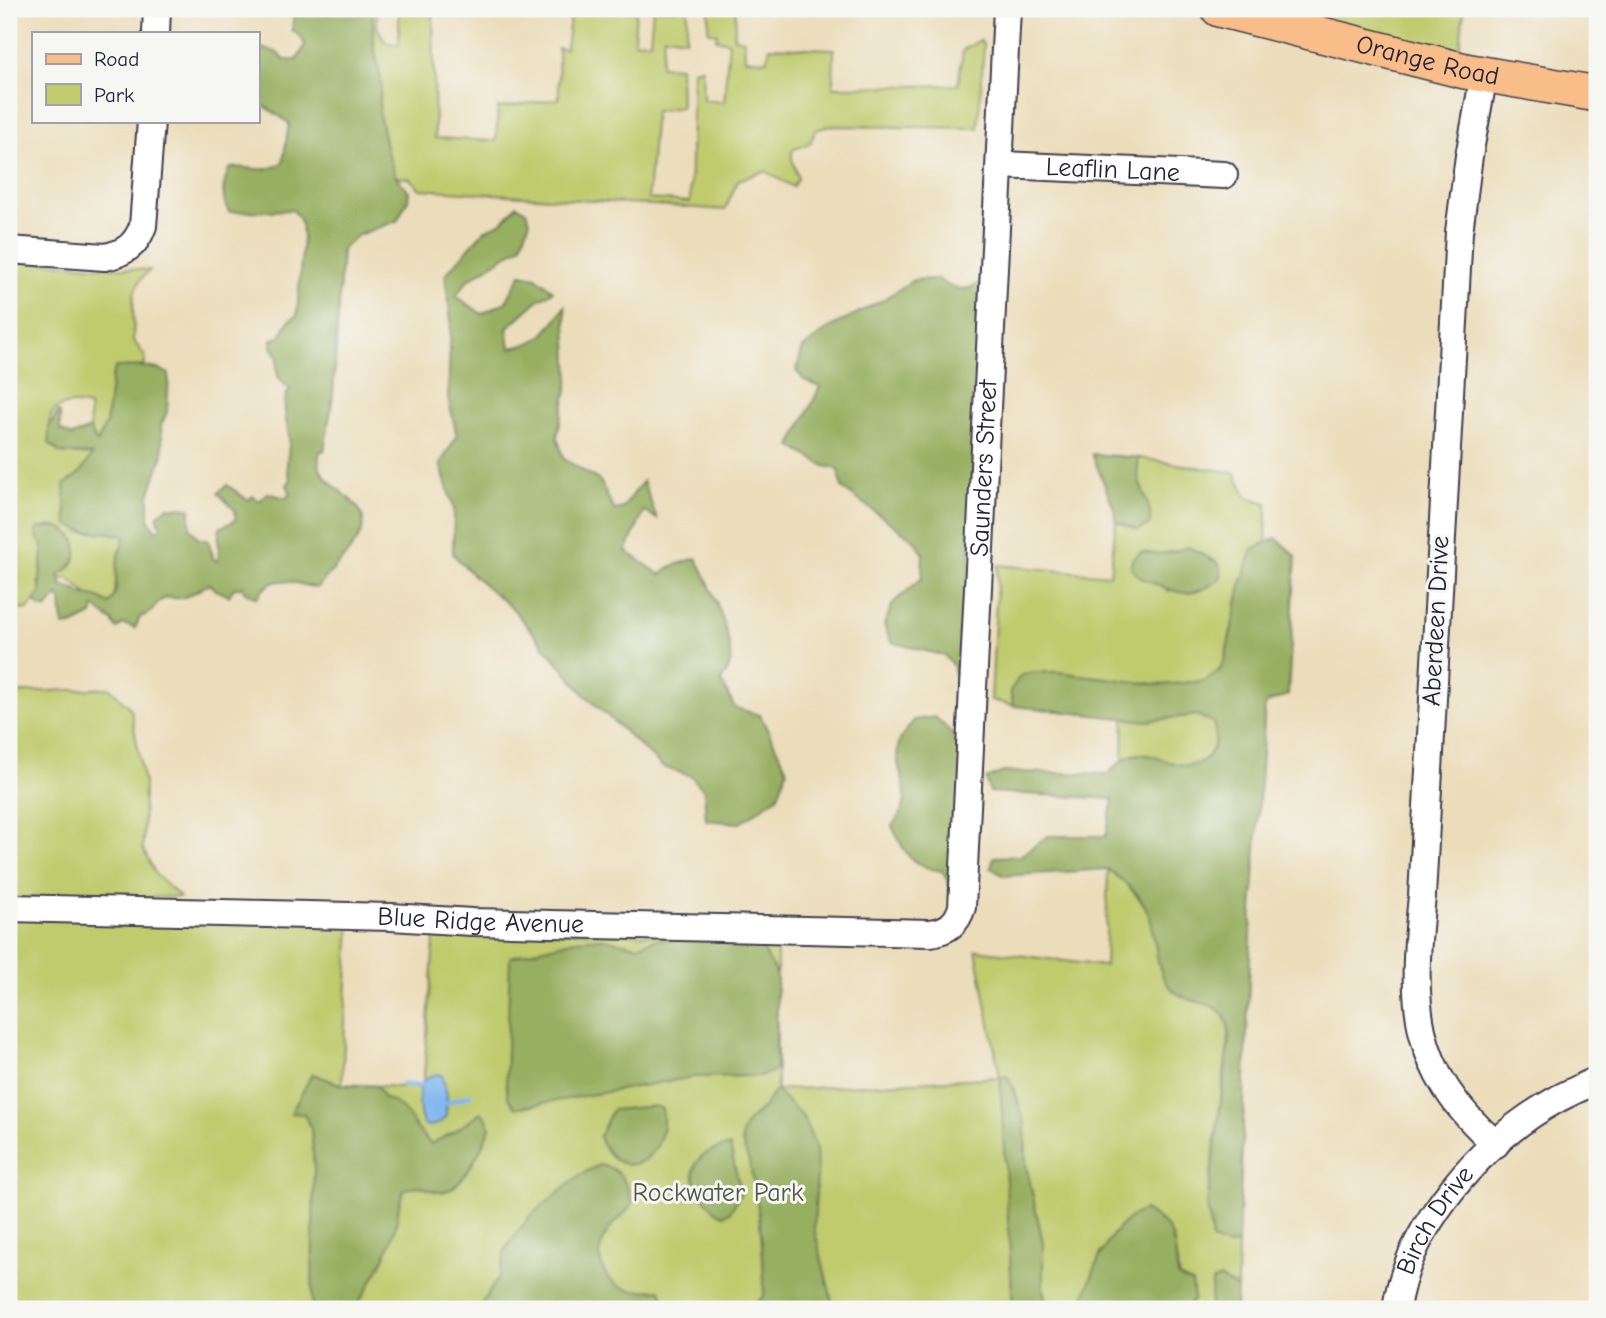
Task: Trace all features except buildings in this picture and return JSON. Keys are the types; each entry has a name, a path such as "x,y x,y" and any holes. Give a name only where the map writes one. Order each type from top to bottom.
{"main road":[{"name":"Orange Road","path":"1219,9 1315,35 1485,75 1597,94"}],"street":[{"path":"156,32 157,9"},
{"name":"Saunders Street","path":"953,925 962,907 1007,9"},
{"name":"Aberdeen Drive","path":"1485,75 1467,169 1459,232 1422,896 1416,942 1416,985 1420,1029 1436,1073 1458,1107 1496,1144"},
{"path":"9,250 105,257 130,248 143,226 151,122"},
{"name":"Leaflin Lane","path":"1000,165 1224,175"},
{"name":"Blue Ridge Avenue","path":"9,908 930,933 953,925"},
{"name":"Birch Drive","path":"1396,1309 1402,1276 1421,1236 1449,1193 1496,1144 1541,1109 1597,1080"}],"green space":[{"path":"295,9 372,9 374,47 381,81 379,114 387,152 396,177 409,191 408,200 397,221 358,235 342,249 333,395 324,451 320,451 319,464 324,475 360,512 363,523 359,537 317,588 277,581 263,589 257,598 244,591 243,586 233,589 229,596 210,584 183,597 164,599 151,612 140,617 135,628 123,624 117,629 112,621 94,607 92,615 72,625 63,626 61,600 58,596 47,608 40,608 34,601 41,592 43,556 36,530 49,527 68,532 77,549 70,567 59,575 62,586 97,597 109,604 116,590 118,561 125,536 82,530 67,524 64,485 81,472 92,455 60,453 49,443 49,427 58,412 60,430 72,436 90,429 98,442 106,424 112,375 116,367 150,367 169,374 167,412 161,425 163,454 149,495 149,520 156,531 161,528 157,516 168,507 190,508 190,528 199,539 208,540 214,560 218,561 220,528 236,520 235,510 218,493 227,485 248,500 253,496 259,501 268,493 286,498 291,494 287,485 291,480 287,469 289,437 285,406 290,389 278,375 278,356 271,346 272,339 280,337 288,322 297,315 303,236 300,220 293,210 229,212 224,190 230,168 262,169 283,162 289,123 259,102 259,48 276,52 285,60 297,60 305,45 301,37 292,30"},
{"path":"372,9 377,9 377,27 386,43 399,45 399,9 433,9 435,138 496,141 498,108 559,99 558,48 566,49 571,9 636,9 634,42 650,41 653,9 688,9 686,39 664,36 661,66 680,67 681,107 655,111 648,199 690,202 693,70 702,68 703,100 724,102 729,42 716,39 717,34 708,31 709,9 736,9 734,38 744,40 745,59 767,60 770,47 834,49 833,87 958,85 963,50 980,40 984,45 978,128 828,126 816,130 810,143 792,150 798,178 793,187 765,171 738,180 725,210 420,189 409,178 396,177 387,152 379,114 381,81 374,47"},
{"path":"1269,9 1464,9 1459,55"},
{"path":"517,205 527,212 530,221 521,246 468,280 456,296 482,314 506,302 521,274 536,277 553,291 537,301 507,328 510,348 537,340 554,323 565,306 569,379 557,437 564,459 600,481 614,510 623,508 643,481 657,519 644,511 626,551 661,575 669,567 696,558 714,596 729,644 729,667 721,681 735,708 760,715 787,769 778,796 740,823 706,820 704,790 691,776 663,767 585,695 514,610 453,554 454,509 440,464 457,436 448,398 451,321 445,275 485,230 502,222"},
{"path":"9,260 150,270 137,285 133,302 133,340 145,356 145,366 116,368 106,424 97,443 90,429 89,406 69,404 58,408 53,412 49,425 60,452 93,455 81,472 64,486 80,532 111,532 125,536 117,563 115,593 106,611 68,578 38,582 41,592 28,609 9,611"},
{"path":"938,279 958,289 981,283 957,870 952,890 942,871 922,866 910,857 892,826 901,813 904,802 905,792 897,755 904,734 914,720 935,717 953,734 961,729 954,667 945,656 891,642 884,625 893,603 922,578 923,553 914,540 842,488 838,469 825,466 791,446 820,387 804,380 796,371 803,348 832,326 885,299 913,280"},
{"path":"1092,454 1139,458 1138,477 1149,506 1150,524 1139,530 1116,521 1114,508"},
{"path":"1139,458 1235,473 1247,497 1267,503 1266,543 1253,549 1242,581 1225,659 1219,671 1204,681 1162,685 1057,672 1010,691 1014,706 991,700 998,565 1110,575 1116,521 1139,530 1143,496 1136,478","holes":["1188,547 1218,563 1169,591 1154,583 1141,552 1165,553"]},
{"path":"1276,538 1296,556 1288,695 1265,704 1252,912 1238,1244 1227,1246 1212,1240 1207,1205 1229,1043 1224,1016 1217,1009 1188,999 1169,986 1160,968 1150,917 1143,902 1108,869 1004,876 991,868 994,857 1020,856 1048,836 1106,836 1113,799 990,792 986,779 1003,772 1108,774 1123,760 1134,755 1146,755 1182,765 1192,765 1206,758 1214,746 1213,722 1196,715 1147,721 1014,706 1010,691 1020,676 1032,672 1057,672 1162,685 1204,681 1219,671 1225,659 1242,581 1253,549"},
{"path":"1188,547 1218,563 1222,573 1211,585 1196,592 1172,590 1143,579 1131,568 1132,559 1141,552 1165,553"},
{"path":"110,688 131,709 144,783 143,849 156,875 180,897 9,898 9,693"},
{"path":"1196,715 1213,722 1215,731 1214,747 1200,763 1182,765 1139,754 1123,759 1124,717 1147,721"},
{"name":"Rockwater Park","path":"1108,869 1126,883 1147,908 1162,972 1181,996 1220,1009 1230,1028 1207,1205 1227,1246 1238,1244 1237,1289 1220,1278 1213,1282 1210,1309 1186,1309 1194,1299 1179,1277 1173,1237 1101,1252 1078,1309 1047,1308 1043,1289 1043,1243 1026,1165 1024,1123 1014,1087 1001,1077 1013,1309 317,1309 342,1085 313,1074 292,1113 304,1113 311,1128 314,1167 312,1309 9,1309 9,917 350,923 342,1084 423,1088 435,927 777,939 777,1090 1000,1077 976,950 1105,966","holes":["575,940 638,946 511,957"]},
{"path":"600,938 638,946 656,939 731,941 762,948 777,975 776,1070 760,1076 693,1077 516,1108 508,1098 506,1082 510,957 575,940"},
{"path":"312,1074 342,1085 377,1086 384,1098 400,1107 431,1144 454,1132 481,1112 490,1128 471,1166 449,1190 436,1192 415,1186 404,1190 388,1250 354,1309 312,1309 314,1167 311,1128 304,1114 291,1113"},
{"path":"1008,1076 1025,1123 1026,1165 1043,1243 1043,1289 1047,1307 1050,1309 1013,1309 1000,1077"},
{"path":"776,1090 803,1117 816,1147 814,1228 834,1309 750,1309 764,1296 763,1262 756,1196 742,1135 744,1127"},
{"path":"656,1106 662,1109 663,1126 652,1153 643,1161 632,1164 620,1162 609,1153 599,1137 612,1110"},
{"name":"Rockwater Park","path":"730,1146 741,1193 730,1212 724,1215 711,1206 697,1188 694,1170 702,1157 719,1148"},
{"path":"599,1165 613,1169 622,1177 633,1203 605,1236 600,1253 602,1268 618,1286 639,1291 660,1290 665,1299 664,1309 478,1309 500,1275 505,1250 529,1217 580,1175"},
{"path":"1144,1210 1163,1223 1172,1237 1178,1277 1192,1283 1194,1299 1186,1309 1078,1309 1111,1237 1131,1217"},
{"path":"1220,1278 1237,1289 1236,1309 1210,1309 1212,1282"}],"water":[{"path":"438,1074 442,1076 447,1095 446,1116 436,1124 424,1125 419,1104 420,1087 427,1078"}],"waterway":[{"path":"403,1085 422,1086"},
{"path":"446,1103 470,1095"}]}
